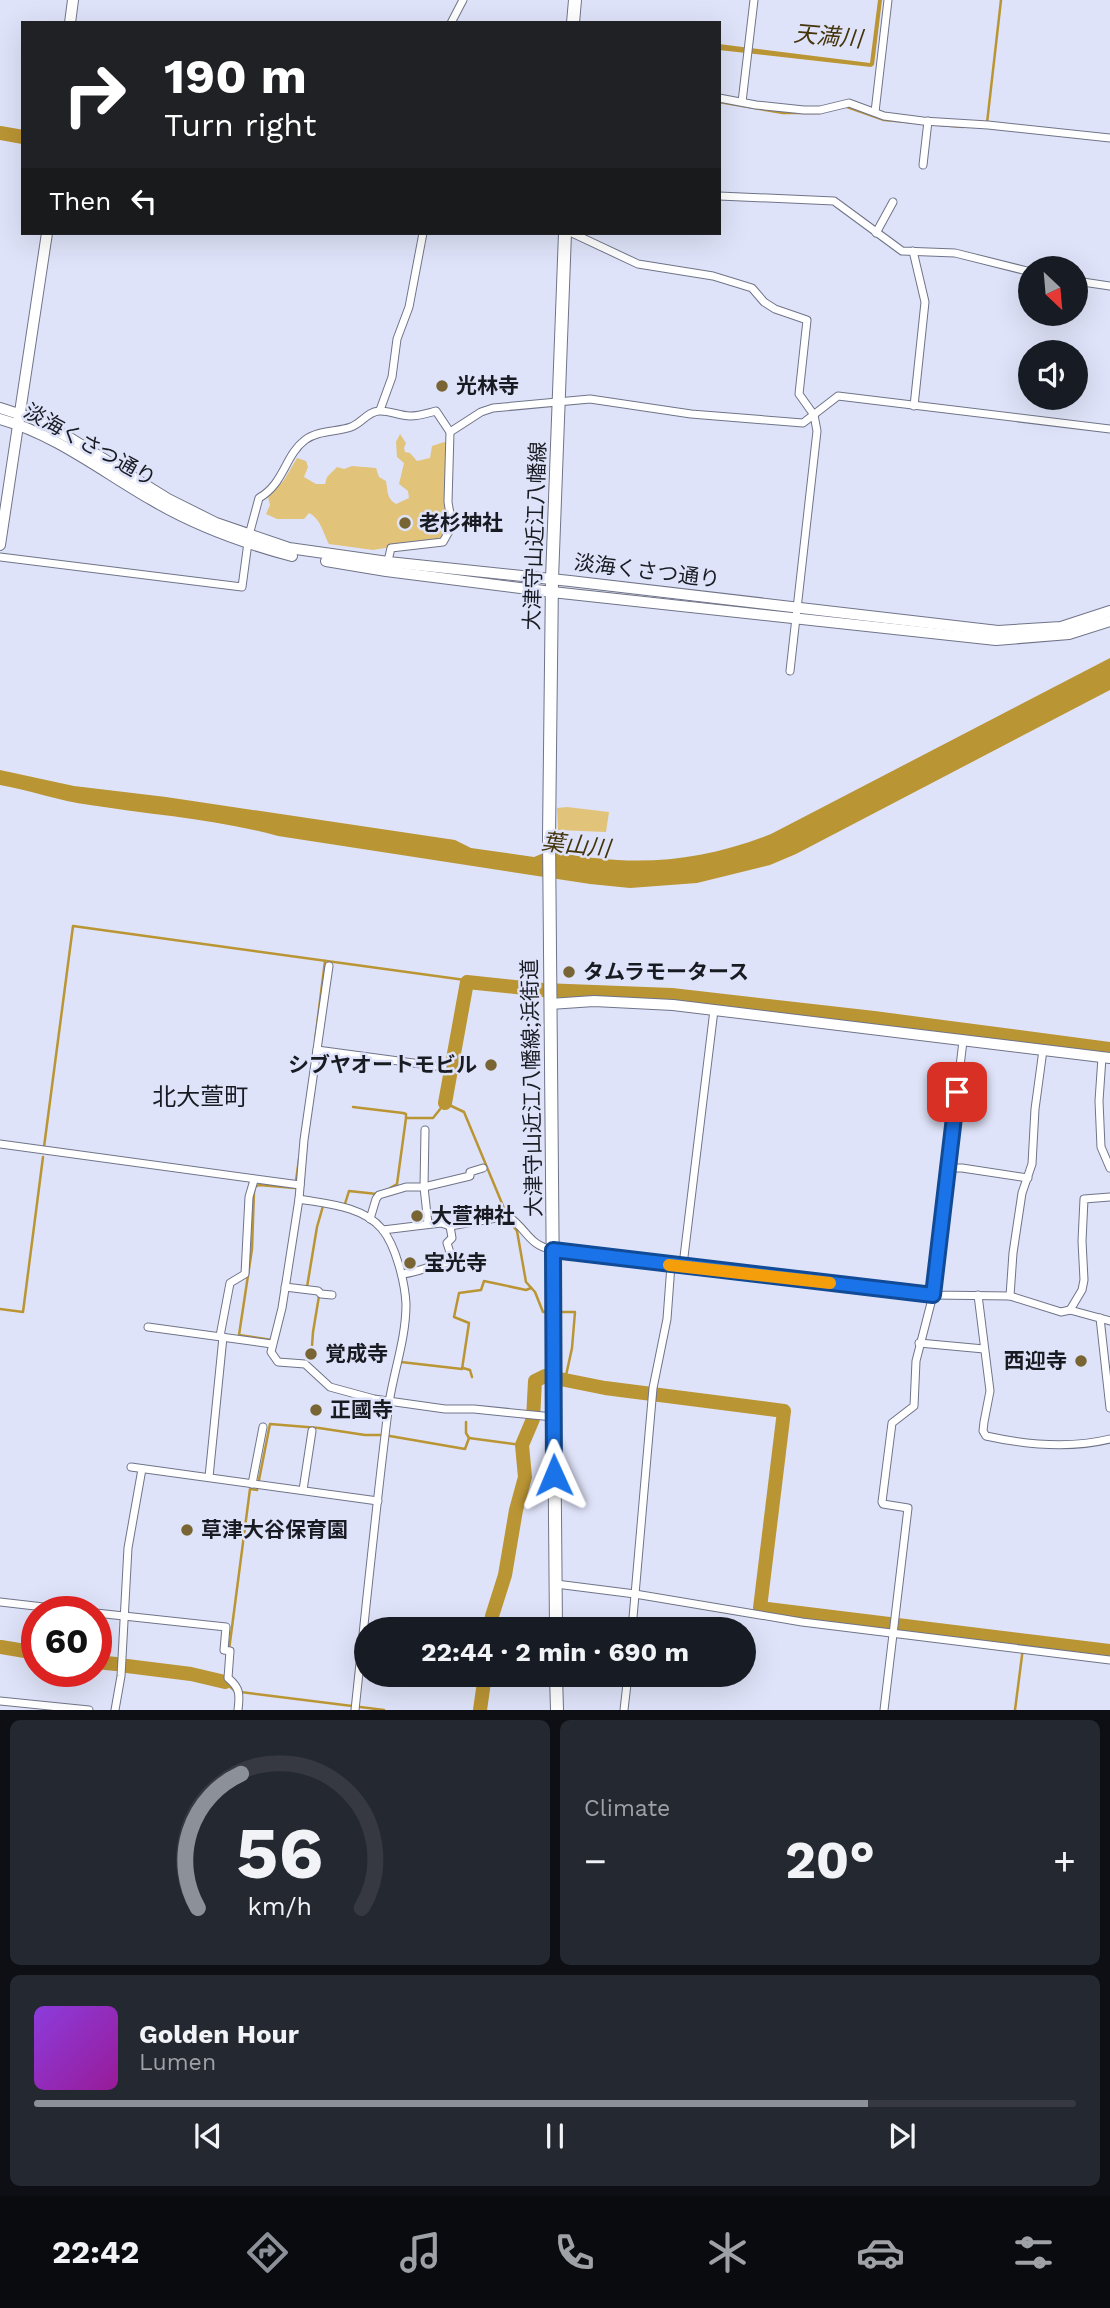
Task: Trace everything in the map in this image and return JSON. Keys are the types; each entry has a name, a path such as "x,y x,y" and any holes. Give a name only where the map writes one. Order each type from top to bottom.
{"main road":[{"path":"573,21 575,0"},
{"name":"大津守山近江八幡線","path":"549,841 552,585 565,235"},
{"name":"大津守山近江八幡線;浜街道","path":"549,841 556,1617"},
{"path":"556,1687 557,1710"}],"street":[{"path":"71,21 73,0"},
{"path":"452,21 463,0"},
{"path":"742,102 754,0"},
{"path":"875,112 888,0"},
{"path":"721,98 804,110 820,110 849,103 875,112 928,121 988,124 1110,138"},
{"path":"923,165 928,121"},
{"path":"721,196 834,201 902,251 956,253 1018,269"},
{"path":"876,233 893,202"},
{"path":"0,545 47,235"},
{"path":"380,410 391,377 397,339 409,307 423,235"},
{"path":"576,235 638,264 713,276 752,288 764,302 775,309 807,320 799,394 814,415 817,431 790,671"},
{"path":"913,251 925,302 914,406"},
{"path":"1088,283 1110,286"},
{"path":"450,432 481,412 493,408 590,398 691,414 803,423 838,396 1110,429"},
{"name":"淡海くさつ通り","path":"0,408 191,522 292,555 996,640 1069,634 1110,621"},
{"path":"0,557 243,587 249,539 259,498 277,483 303,441 314,435 349,428 360,423 366,415 380,410 411,416 436,411 450,432 448,502 452,526 443,542 391,548 387,567"},
{"name":"淡海くさつ通り","path":"0,419 19,418"},
{"name":"淡海くさつ通り","path":"797,614 998,631 1061,627 1110,611"},
{"path":"329,966 297,1185 299,1199 275,1342 271,1352 275,1360 305,1363 330,1387 390,1401 445,1409 474,1409 554,1417"},
{"path":"550,995 594,1001 673,1005 1106,1057 1099,1101 1101,1147 1110,1168"},
{"path":"683,1265 715,1010"},
{"path":"884,1710 908,1508 882,1502 892,1423 914,1406 919,1343 933,1295 963,1041"},
{"path":"317,1050 443,1067"},
{"path":"1010,1296 1022,1193 1032,1164 1035,1110 1044,1050"},
{"path":"425,1130 424,1187 428,1224"},
{"path":"0,1144 297,1185"},
{"path":"370,1220 379,1195 405,1187 424,1187 470,1176 470,1172 483,1168"},
{"path":"947,1168 1028,1178"},
{"path":"209,1477 221,1337 230,1283 245,1274 249,1197 254,1180"},
{"path":"1070,1310 1082,1290 1084,1280 1084,1199 1110,1197"},
{"path":"299,1199 341,1206 370,1220 383,1230 403,1274 406,1328 390,1401 355,1710"},
{"path":"383,1230 441,1223 450,1226 508,1216 538,1247 553,1250 933,1295 1010,1296 1061,1312 1070,1310 1110,1321"},
{"path":"403,1274 424,1271 433,1264 453,1262 447,1243 452,1238 450,1226"},
{"path":"633,1617 653,1388 667,1319 671,1265"},
{"path":"285,1287 332,1295"},
{"path":"978,1295 990,1391 983,1431 986,1436 1053,1446 1110,1439"},
{"path":"1100,1318 1110,1408"},
{"path":"148,1326 272,1344"},
{"path":"919,1343 984,1349"},
{"path":"252,1483 263,1427"},
{"path":"303,1490 312,1431"},
{"path":"131,1467 378,1501"},
{"path":"115,1710 121,1676 128,1548 142,1469"},
{"path":"556,1584 635,1594 726,1611 893,1627 1110,1660"},
{"path":"0,1602 21,1604"},
{"path":"112,1615 226,1627 225,1650 230,1651 228,1678 236,1685 240,1694 238,1710"},
{"path":"624,1710 627,1687"},
{"path":"0,1702 89,1710"}],"shaded area":[{"path":"878,0 882,0 874,65 871,67 721,50 721,44 870,63"},
{"path":"400,434 406,443 405,452 410,453 417,461 430,458 432,446 447,443 447,523 440,539 373,550 329,544 319,523 309,513 304,519 277,519 266,514 270,505 268,497 284,480 297,458 306,461 308,467 304,477 316,484 325,484 327,477 337,467 376,468 379,477 386,481 388,494 393,502 396,504 409,498 408,491 399,484 404,463 397,457 396,442"},
{"path":"1110,658 1110,690 796,854 770,865 697,883 630,888 590,884 278,836 208,821 78,803 0,785 0,770 74,786 455,840 471,848 534,857 555,852 611,860 664,860 717,851 771,834"},
{"path":"557,808 609,812 606,832 558,830"}],"waterway":[{"path":"987,123 1001,0"},
{"path":"721,102 783,113 820,113"},
{"path":"847,107 884,120 963,127"},
{"name":"天満川","path":"0,133 21,137"},
{"path":"44,1147 73,926 467,982"},
{"path":"315,1041 325,961"},
{"path":"445,1103 467,982 543,990 672,995 1110,1049"},
{"path":"353,1107 403,1113 406,1118 433,1118 445,1103 464,1112 506,1213"},
{"path":"390,1188 397,1184 406,1118"},
{"path":"0,1309 23,1312 43,1157"},
{"path":"272,1340 239,1335 252,1249 254,1192 259,1185 295,1188 299,1159"},
{"path":"344,1207 349,1191 377,1194"},
{"path":"307,1287 323,1206"},
{"path":"510,1222 517,1231 526,1282 535,1292 543,1312 550,1312"},
{"path":"401,1362 462,1369 469,1323 454,1317 459,1293 481,1290 484,1281 526,1290 531,1288"},
{"path":"306,1361 311,1359 319,1296"},
{"path":"557,1312 575,1312 572,1348 565,1380"},
{"path":"463,1368 470,1370 472,1377"},
{"path":"492,1617 505,1575 516,1510 525,1477 522,1445 533,1419 535,1381 545,1376 605,1388 784,1411 760,1608 1110,1651"},
{"path":"466,1422 469,1438"},
{"path":"229,1650 250,1489 257,1490 270,1424 384,1435 465,1449 469,1438 522,1445"},
{"path":"1015,1710 1024,1640"},
{"path":"1,1647 21,1650"},
{"path":"112,1664 116,1664"},
{"path":"127,1666 191,1674 225,1682"},
{"path":"225,1678 225,1682 235,1691"},
{"path":"480,1710 483,1687"},
{"path":"241,1692 384,1710"}],"slow traffic":[{"path":"669,1265 830,1283"}],"place":[{"name":"光林寺","path":"442,386"},
{"name":"老杉神社","path":"405,523"},
{"name":"タムラモータース","path":"569,972"},
{"name":"シブヤオートモビル","path":"491,1065"},
{"name":"大萱神社","path":"417,1216"},
{"name":"宝光寺","path":"410,1263"},
{"name":"覚成寺","path":"311,1354"},
{"name":"西迎寺","path":"1081,1361"},
{"name":"正國寺","path":"316,1410"},
{"name":"草津大谷保育園","path":"187,1530"}],"district":[{"name":"北大萱町","path":"200,1097"}],"route":[{"path":"554,1475 553,1250 933,1295 957,1092"}],"water label":[{"name":"葉山川","path":"576,845"}]}
